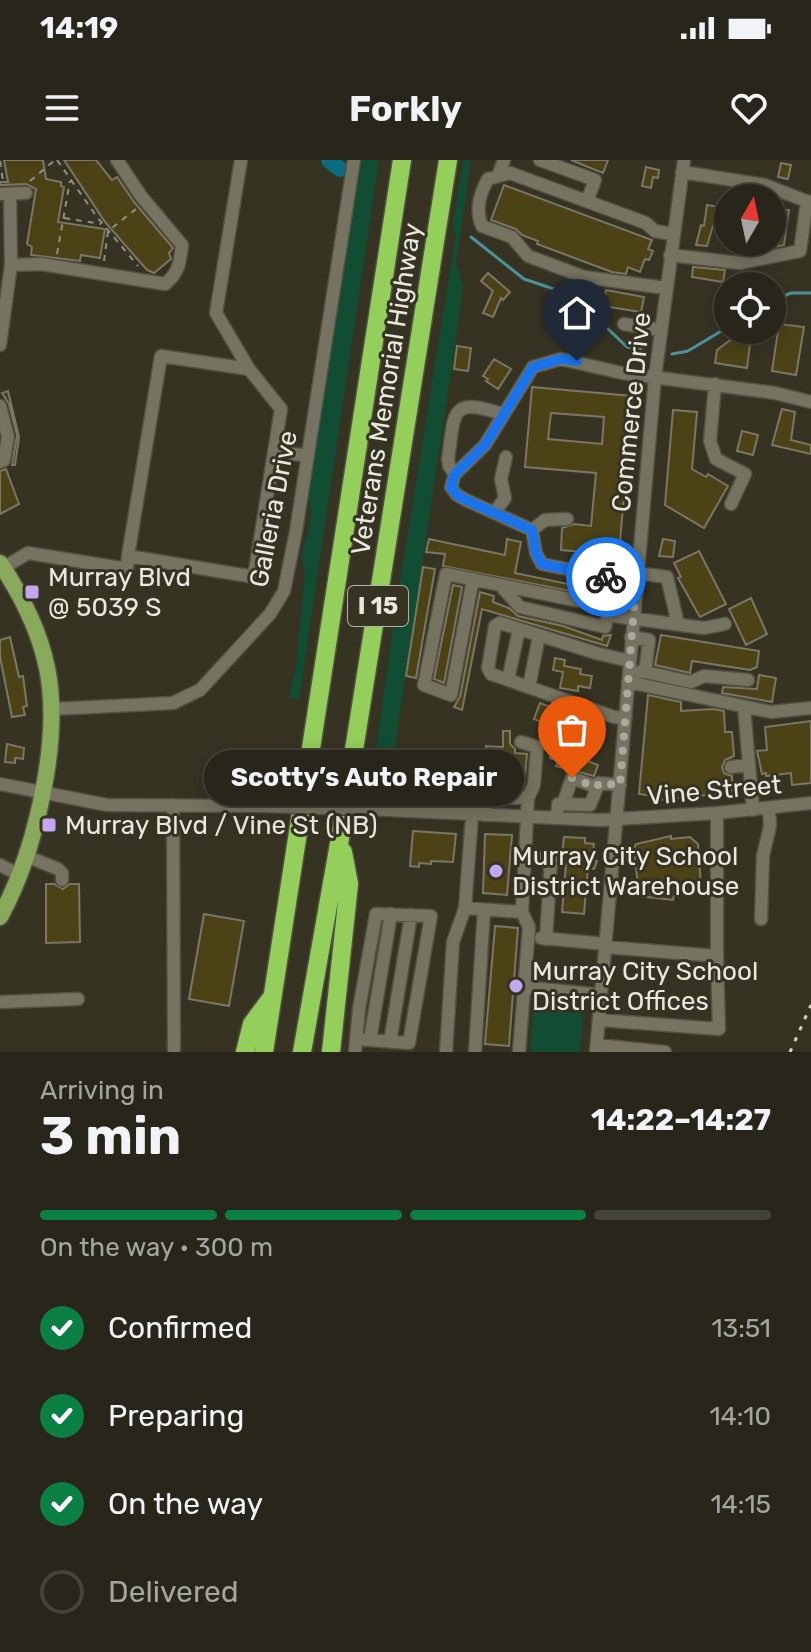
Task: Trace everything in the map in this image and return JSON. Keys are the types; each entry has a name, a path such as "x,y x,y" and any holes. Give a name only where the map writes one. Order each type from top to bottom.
{"highway":[{"name":"Veterans Memorial Highway","path":"264,1052 402,160"},
{"name":"Veterans Memorial Highway","path":"302,1052 340,838 448,160"},
{"path":"331,1052 349,884 340,838"},
{"path":"245,1052 252,1024 273,995"}],"main road":[{"path":"0,917 20,875 42,793 52,709 48,671 40,640 22,596 2,566"}],"street":[{"path":"11,265 41,264 165,284 174,277 179,268 182,245 141,196 117,160"},
{"path":"128,556 254,577 281,409 249,369 216,313 241,160"},
{"name":"Galleria Drive","path":"52,709 173,703 200,690 270,614 284,591 354,160"},
{"path":"498,176 504,160"},
{"path":"540,160 595,180 587,201"},
{"path":"669,160 765,185 809,202 800,251 740,263 670,255"},
{"name":"Commerce Drive","path":"597,1049 655,377 683,165"},
{"path":"666,288 584,277 528,256 512,237 482,226 477,215 488,179 510,173 646,223 655,231 673,234"},
{"path":"0,345 4,284 11,265 4,190 28,187"},
{"path":"624,324 660,330"},
{"path":"2,566 28,553 127,569 161,356 249,369"},
{"path":"453,481 485,445 533,367 546,361 577,361 622,373 775,393 811,402"},
{"path":"715,384 710,441 716,459 745,474 731,504"},
{"path":"0,406 8,437 4,460 0,462"},
{"path":"502,414 470,406 461,407 456,413 449,466 457,495 532,530"},
{"path":"274,451 308,456"},
{"path":"494,513 505,498 501,479 506,457"},
{"path":"532,530 545,520 567,519"},
{"path":"532,530 536,553 542,564 637,578 667,577 678,624"},
{"path":"473,579 451,695 424,685 446,574 473,579 609,607 605,627 520,607 500,585"},
{"path":"608,615 704,628 725,624"},
{"path":"625,718 491,674 488,668 495,626 500,623 519,629 629,671 744,707 771,712 811,708"},
{"path":"508,680 519,629"},
{"path":"529,687 539,636"},
{"path":"631,637 649,640 645,672"},
{"path":"629,671 691,682 704,676 748,680"},
{"path":"744,707 753,810"},
{"path":"519,1052 529,927 522,912 528,798 534,785 537,747 521,742"},
{"path":"733,743 747,742"},
{"path":"731,767 749,765"},
{"path":"563,804 572,778 597,787"},
{"path":"557,818 558,804 590,805 599,783 620,785"},
{"name":"Vine Street","path":"0,784 107,805 266,806 557,818 617,819 811,803"},
{"path":"446,1052 453,942 465,908 478,815 484,797 528,798"},
{"path":"173,805 174,1049"},
{"path":"761,919 763,856 770,826 769,808"},
{"path":"599,1020 719,1029 717,813"},
{"path":"26,856 58,869 62,880"},
{"path":"526,857 551,859 546,939"},
{"path":"0,865 20,875"},
{"path":"465,908 522,912"},
{"path":"475,1052 484,910"},
{"path":"376,914 411,915 431,916 409,1043 361,1044 376,914"},
{"path":"390,1042 411,915"},
{"path":"528,937 717,956"},
{"path":"524,987 601,995"},
{"path":"0,1002 78,999"},
{"path":"597,1049 665,1052"}],"path":[{"path":"28,187 56,160 103,225 138,266"},
{"path":"0,161 4,190"},
{"path":"57,254 70,180"},
{"path":"104,261 108,231 136,209"},
{"path":"63,218 103,225"}],"green space":[{"path":"360,160 379,160 299,700 289,698 296,667 305,571 303,552 310,518 308,499"},
{"path":"463,160 471,160 456,263 463,286 457,332 387,799 369,798 456,233 452,230"},
{"path":"533,1009 583,1014 580,1052 530,1052"}],"building":[{"path":"4,160 43,160 46,179 61,182 64,187 58,222 105,229 100,258 81,255 80,261 31,255 32,247 27,244 36,189 26,184 0,185 0,182 8,182"},
{"path":"64,160 96,160 112,180 117,177 173,248 169,253 171,259 154,273 147,270 105,222"},
{"path":"571,160 608,160 603,173"},
{"path":"781,163 791,165 788,179 778,177"},
{"path":"646,167 659,170 658,178 653,177 651,188 642,186"},
{"path":"504,185 652,240 648,249 653,251 649,260 645,259 640,272 628,267 626,274 612,272 537,244 538,241 516,229 491,220"},
{"path":"707,205 714,206 714,222 707,246 696,245 701,225 704,226"},
{"path":"693,267 725,270 714,272 714,281 692,277"},
{"path":"488,273 510,292 503,300 501,298 493,317 483,313 493,291 481,281"},
{"path":"606,290 644,297 641,312 603,306"},
{"path":"786,325 804,327 796,375 772,371 776,344 786,344"},
{"path":"725,344 750,344 747,368 715,363 717,350"},
{"path":"457,346 471,348 468,371 454,369"},
{"path":"494,359 511,369 498,389 483,376"},
{"path":"532,387 632,396 619,555 561,550 562,528 574,524 591,526 596,473 525,467","holes":["551,413 604,417 602,444 548,439"]},
{"path":"8,391 19,437 15,465 12,465 17,435 9,404 2,393"},
{"path":"782,409 795,412 791,440 811,445 811,454 772,445"},
{"path":"673,410 697,412 692,469 728,486 704,528 665,505"},
{"path":"742,431 758,435 753,455 737,451"},
{"path":"6,469 19,504 0,514 0,471"},
{"path":"429,539 505,555 507,539 521,542 515,573 616,594 615,600 443,566 445,554 426,552"},
{"path":"663,539 675,541 673,557 659,556"},
{"path":"699,551 726,604 700,617 678,578 681,577 674,563"},
{"path":"423,567 435,569 416,678 406,676"},
{"path":"453,585 462,587 444,683 434,679"},
{"path":"480,592 494,596 493,602 509,608 518,616 563,626 602,640 603,636 611,635 607,646 482,609 462,710 454,707 460,697"},
{"path":"751,598 767,634 746,645 729,609"},
{"path":"661,635 759,651 757,667 750,670 692,661 690,673 655,665"},
{"path":"10,637 19,677 23,676 27,706 23,707 25,715 12,717 0,657 0,640"},
{"path":"555,658 565,660 564,666 581,669 580,674 592,676 590,688 578,686 578,691 560,688 563,672 553,670"},
{"path":"759,675 776,678 772,702 722,693 723,687 757,689"},
{"path":"648,695 681,702 681,711 724,711 725,732 732,732 734,756 725,760 722,767 724,773 732,776 732,792 661,800 661,797 639,794"},
{"path":"540,703 557,710 551,726 534,719"},
{"path":"811,721 811,783 792,785 791,773 762,774 757,751 767,750 765,727"},
{"path":"582,722 602,724 602,733 581,734"},
{"path":"503,731 510,731 510,744 515,753 527,754 524,785 485,784 486,746 503,747"},
{"path":"7,744 24,748 23,759 15,758 15,763 5,762"},
{"path":"554,749 598,765 594,776 556,766 558,761 550,758"},
{"path":"262,758 276,761 273,778 261,777"},
{"path":"413,831 456,834 453,862 431,861 431,864 419,863 419,867 410,866"},
{"name":"Murray City School District Warehouse","path":"485,834 512,835 507,895 483,893"},
{"path":"671,836 671,839 690,837 698,844 699,892 674,896 673,900 639,896 636,844"},
{"path":"564,837 585,838 585,843 594,844 592,860 597,861 594,869 588,867 584,914 562,912 566,864 561,864"},
{"path":"46,884 63,889 70,884 79,884 80,942 46,943"},
{"path":"204,914 244,921 229,1006 189,999"},
{"path":"495,926 518,928 509,1046 485,1044"}],"waterway":[{"path":"329,160 340,169"},
{"path":"471,237 524,279 566,293 627,347 641,349"},
{"path":"786,295 811,293"},
{"path":"672,354 688,351 714,335"}],"railway":[{"path":"790,1052 811,1005"}],"way so far":[{"path":"572,778 597,787 599,783 620,785 636,583 606,577"}],"place":[{"name":"Murray Blvd @ 5039 S","path":"32,592"},
{"name":"Scotty’s Auto Repair","path":"572,778"},
{"name":"Murray Blvd / Vine St (NB)","path":"49,825"},
{"name":"Murray City School District Warehouse","path":"496,871"},
{"name":"Murray City School District Offices","path":"516,986"}],"route":[{"path":"577,361 546,361 533,367 485,445 455,474 451,487 466,500 532,530 536,553 542,564 606,577"}]}
